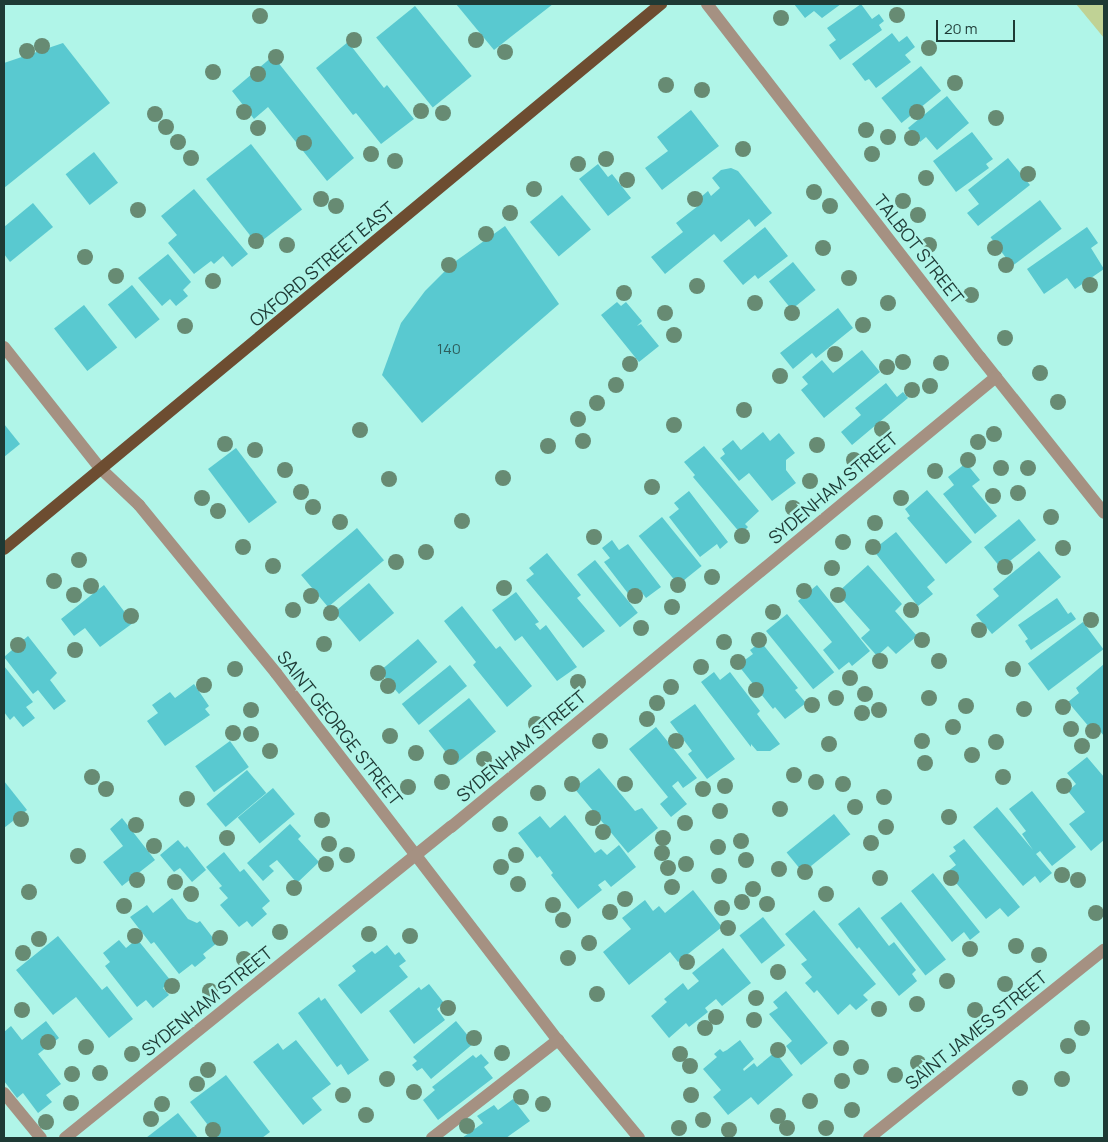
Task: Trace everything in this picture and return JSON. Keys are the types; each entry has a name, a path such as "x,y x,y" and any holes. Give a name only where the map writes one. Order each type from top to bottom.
{"main road":[{"name":"OXFORD STREET EAST","path":"4,549 661,4"}],"street":[{"name":"TALBOT STREET","path":"708,4 996,377 1104,513"},
{"name":"SAINT GEORGE STREET","path":"4,347 100,468 152,520 276,673 558,1040 639,1138"},
{"name":"SYDENHAM STREET","path":"65,1138 417,855 996,377"},
{"name":"SAINT JAMES STREET","path":"869,1138 1104,950"},
{"path":"432,1138 558,1040"},
{"path":"4,1093 41,1138"}],"green space":[{"path":"1076,4 1104,4 1104,38"}],"building":[{"path":"456,4 553,4 494,50"},
{"path":"794,4 841,4 822,18 814,11 805,18"},
{"path":"861,4 872,19 879,14 884,21 879,25 882,30 840,60 829,45 836,40 827,28"},
{"path":"415,6 472,76 433,107 376,37"},
{"path":"892,33 899,42 907,36 915,47 905,55 911,62 876,88 869,79 865,81 852,64"},
{"path":"348,42 384,88 387,85 414,119 381,144 356,113 353,115 316,68"},
{"path":"63,43 110,103 4,188 4,63"},
{"path":"273,56 354,158 327,181 268,107 254,119 232,91"},
{"path":"921,66 941,91 902,123 881,98"},
{"path":"947,96 969,123 937,150 926,137 920,142 908,128"},
{"path":"691,110 719,146 662,190 645,168 668,151 657,137"},
{"path":"972,132 993,159 986,164 989,168 956,192 933,161"},
{"path":"251,144 302,209 257,244 206,179"},
{"path":"94,152 118,183 90,205 66,174"},
{"path":"1008,158 1030,185 978,226 967,213 979,204 968,190"},
{"path":"598,164 608,177 612,174 631,198 608,216 579,179"},
{"path":"731,168 738,171 772,213 755,227 749,219 721,242 714,234 665,274 651,257 683,232 676,223 698,206 695,202 708,191 711,196 720,188 712,178 721,170"},
{"path":"194,189 248,254 232,267 223,256 214,264 211,261 194,274 168,243 177,235 161,216"},
{"path":"562,195 591,229 559,256 530,222"},
{"path":"1040,200 1062,229 1012,266 990,237"},
{"path":"33,203 53,227 10,262 4,254 4,227"},
{"path":"505,226 559,304 422,423 382,375 401,323 425,291 453,263"},
{"path":"765,227 788,256 758,279 755,275 743,285 723,261"},
{"path":"1087,227 1098,243 1091,248 1104,269 1075,289 1067,278 1044,294 1027,269"},
{"path":"168,254 191,282 183,290 188,296 176,306 170,299 162,306 138,278"},
{"path":"793,262 816,290 792,309 769,282"},
{"path":"132,285 160,319 136,339 108,305"},
{"path":"617,302 621,306 626,302 642,321 637,326 641,324 659,346 639,362 601,315"},
{"path":"84,305 117,348 87,371 54,328"},
{"path":"838,308 853,328 816,358 812,353 793,369 780,353"},
{"path":"862,350 880,372 824,418 801,390 808,384 802,377 822,360 833,373"},
{"path":"886,383 897,397 903,392 908,398 852,445 841,432 861,415 855,408"},
{"path":"4,424 20,444 4,457"},
{"path":"763,432 770,441 779,433 795,453 786,460 786,470 796,483 772,501 749,473 739,481 720,458 725,454 722,449 733,440 741,450"},
{"path":"704,446 759,511 745,524 748,527 741,534 693,477 695,475 684,462"},
{"path":"236,448 277,502 249,523 208,469"},
{"path":"966,463 980,480 972,486 997,516 975,534 943,494 954,485 948,477"},
{"path":"927,490 972,542 946,564 907,518 910,516 905,509"},
{"path":"689,491 728,542 720,549 717,544 700,557 669,517 679,509 674,503"},
{"path":"662,517 702,566 678,585 639,536"},
{"path":"1019,519 1036,540 1001,568 984,547"},
{"path":"357,528 384,560 328,607 301,575"},
{"path":"896,532 935,580 927,587 933,594 918,606 873,550"},
{"path":"612,540 619,550 628,544 661,587 646,598 639,589 630,596 604,562 610,558 602,548"},
{"path":"1039,551 1061,577 992,634 976,615 999,596 993,589"},
{"path":"547,553 581,595 577,598 605,631 583,648 526,580 534,574 529,568"},
{"path":"595,560 638,613 620,627 577,574"},
{"path":"868,565 902,604 895,611 917,636 896,654 888,646 877,656 861,638 870,630 837,593"},
{"path":"369,583 394,613 360,642 335,612"},
{"path":"104,585 133,623 100,647 85,628 74,636 61,619"},
{"path":"817,585 870,651 852,666 849,662 839,670 823,650 832,642 798,601"},
{"path":"516,592 539,622 535,624 540,630 546,625 577,667 557,681 522,636 515,641 492,610"},
{"path":"1057,598 1068,614 1071,612 1076,619 1031,650 1025,641 1028,639 1018,625"},
{"path":"462,606 496,649 500,646 532,686 507,707 473,665 476,662 444,621"},
{"path":"787,614 834,672 813,689 766,631"},
{"path":"1083,622 1103,649 1048,691 1028,664"},
{"path":"28,636 57,673 50,680 66,701 54,710 38,690 33,694 4,657"},
{"path":"418,639 437,662 399,694 380,671"},
{"path":"761,642 798,688 795,690 806,703 785,719 775,707 773,709 738,665 753,654 750,650"},
{"path":"1104,664 1104,736 1095,725 1090,728 1068,702 1079,693 1076,688"},
{"path":"450,665 467,686 419,725 402,704"},
{"path":"4,666 33,702 26,707 35,718 23,727 14,716 10,720 4,712"},
{"path":"714,672 720,680 730,672 760,711 757,714 780,744 770,751 757,751 751,744 751,747 701,682"},
{"path":"194,684 209,706 205,709 210,715 165,746 147,721 158,713 152,705 170,692 175,698"},
{"path":"469,698 496,731 456,764 429,731"},
{"path":"695,704 735,759 707,779 688,754 692,751 670,722"},
{"path":"656,727 697,778 683,788 678,781 672,786 687,804 671,817 660,804 668,797 629,749"},
{"path":"230,741 249,767 214,792 195,766"},
{"path":"1087,757 1104,777 1104,840 1091,851 1069,824 1085,812 1068,791 1076,784 1067,773"},
{"path":"599,768 635,811 642,808 658,828 628,853 574,788"},
{"path":"247,770 266,793 226,827 206,804"},
{"path":"4,781 27,810 4,828"},
{"path":"273,788 295,814 260,844 238,818"},
{"path":"1032,791 1076,847 1052,866 1040,851 1036,854 1052,873 1040,883 1035,876 1023,886 973,827 997,807 1033,850 1022,834 1026,831 1009,809"},
{"path":"834,814 850,834 803,873 787,852"},
{"path":"565,815 595,853 601,849 607,855 619,845 636,867 611,887 605,880 598,885 602,890 578,909 551,875 553,873 540,856 537,858 518,833 540,816 550,828"},
{"path":"122,818 155,860 122,886 103,862 123,846 110,829"},
{"path":"290,824 301,836 298,839 319,862 297,883 277,860 269,866 274,871 263,881 247,863"},
{"path":"964,839 1020,907 1008,917 1000,908 986,919 947,872 956,865 949,856 956,851 953,847"},
{"path":"178,840 185,848 187,846 206,870 192,882 180,868 174,872 160,855"},
{"path":"224,852 240,872 244,869 270,901 262,908 267,914 252,927 247,921 239,927 220,905 228,898 219,888 222,886 206,867"},
{"path":"933,873 980,932 970,940 964,932 952,942 911,891"},
{"path":"693,890 722,927 678,962 670,952 629,985 603,952 631,929 622,918 645,900 653,911 659,906 665,913"},
{"path":"172,898 188,919 197,923 200,921 217,943 203,954 206,958 195,967 192,964 179,974 154,942 151,944 130,917 147,905 153,913"},
{"path":"901,902 946,960 925,976 881,918"},
{"path":"859,907 889,946 894,942 916,970 912,974 917,981 899,996 859,947 857,949 838,924"},
{"path":"814,910 876,984 863,995 868,1000 856,1010 850,1004 838,1015 817,990 814,993 805,983 812,977 801,964 807,960 785,934"},
{"path":"763,917 785,945 762,964 739,935"},
{"path":"58,936 102,990 107,986 133,1019 109,1038 76,997 53,1015 16,970"},
{"path":"137,939 171,981 163,988 169,995 153,1008 146,1000 137,1007 105,966 110,962 103,953 119,940 126,948"},
{"path":"387,945 395,955 399,952 406,961 399,966 408,977 361,1014 338,985 356,971 352,966 372,951 375,954"},
{"path":"723,948 751,983 722,1006 716,999 705,1008 708,1012 689,1027 686,1023 669,1038 651,1016 667,1002 664,999 683,983 688,990 699,981 692,973"},
{"path":"429,984 444,1003 437,1009 445,1020 414,1044 389,1011 419,987 421,990"},
{"path":"786,991 828,1043 801,1065 786,1046 792,1041 769,1014 778,1008 773,1002"},
{"path":"319,997 321,1001 325,998 369,1060 348,1075 341,1064 337,1067 298,1013"},
{"path":"46,1021 59,1038 38,1054 61,1084 46,1095 52,1102 38,1113 23,1093 17,1098 4,1081 4,1032 11,1026 22,1040"},
{"path":"456,1021 474,1043 431,1079 422,1068 417,1071 412,1065 417,1061 413,1057"},
{"path":"296,1040 331,1084 312,1098 322,1110 303,1125 253,1062 278,1043 283,1050"},
{"path":"740,1040 754,1059 743,1069 744,1071 754,1063 757,1067 775,1052 793,1075 758,1105 751,1097 728,1115 713,1097 721,1090 703,1069 717,1057 714,1054 720,1049 723,1052"},
{"path":"481,1054 489,1063 484,1067 493,1078 438,1120 423,1100 435,1090 432,1087 473,1055 476,1058"},
{"path":"226,1075 270,1132 262,1138 218,1138 190,1102"},
{"path":"513,1099 530,1121 506,1138 462,1138 483,1123 477,1116 494,1105 498,1110"},
{"path":"178,1113 198,1138 146,1138"}]}
